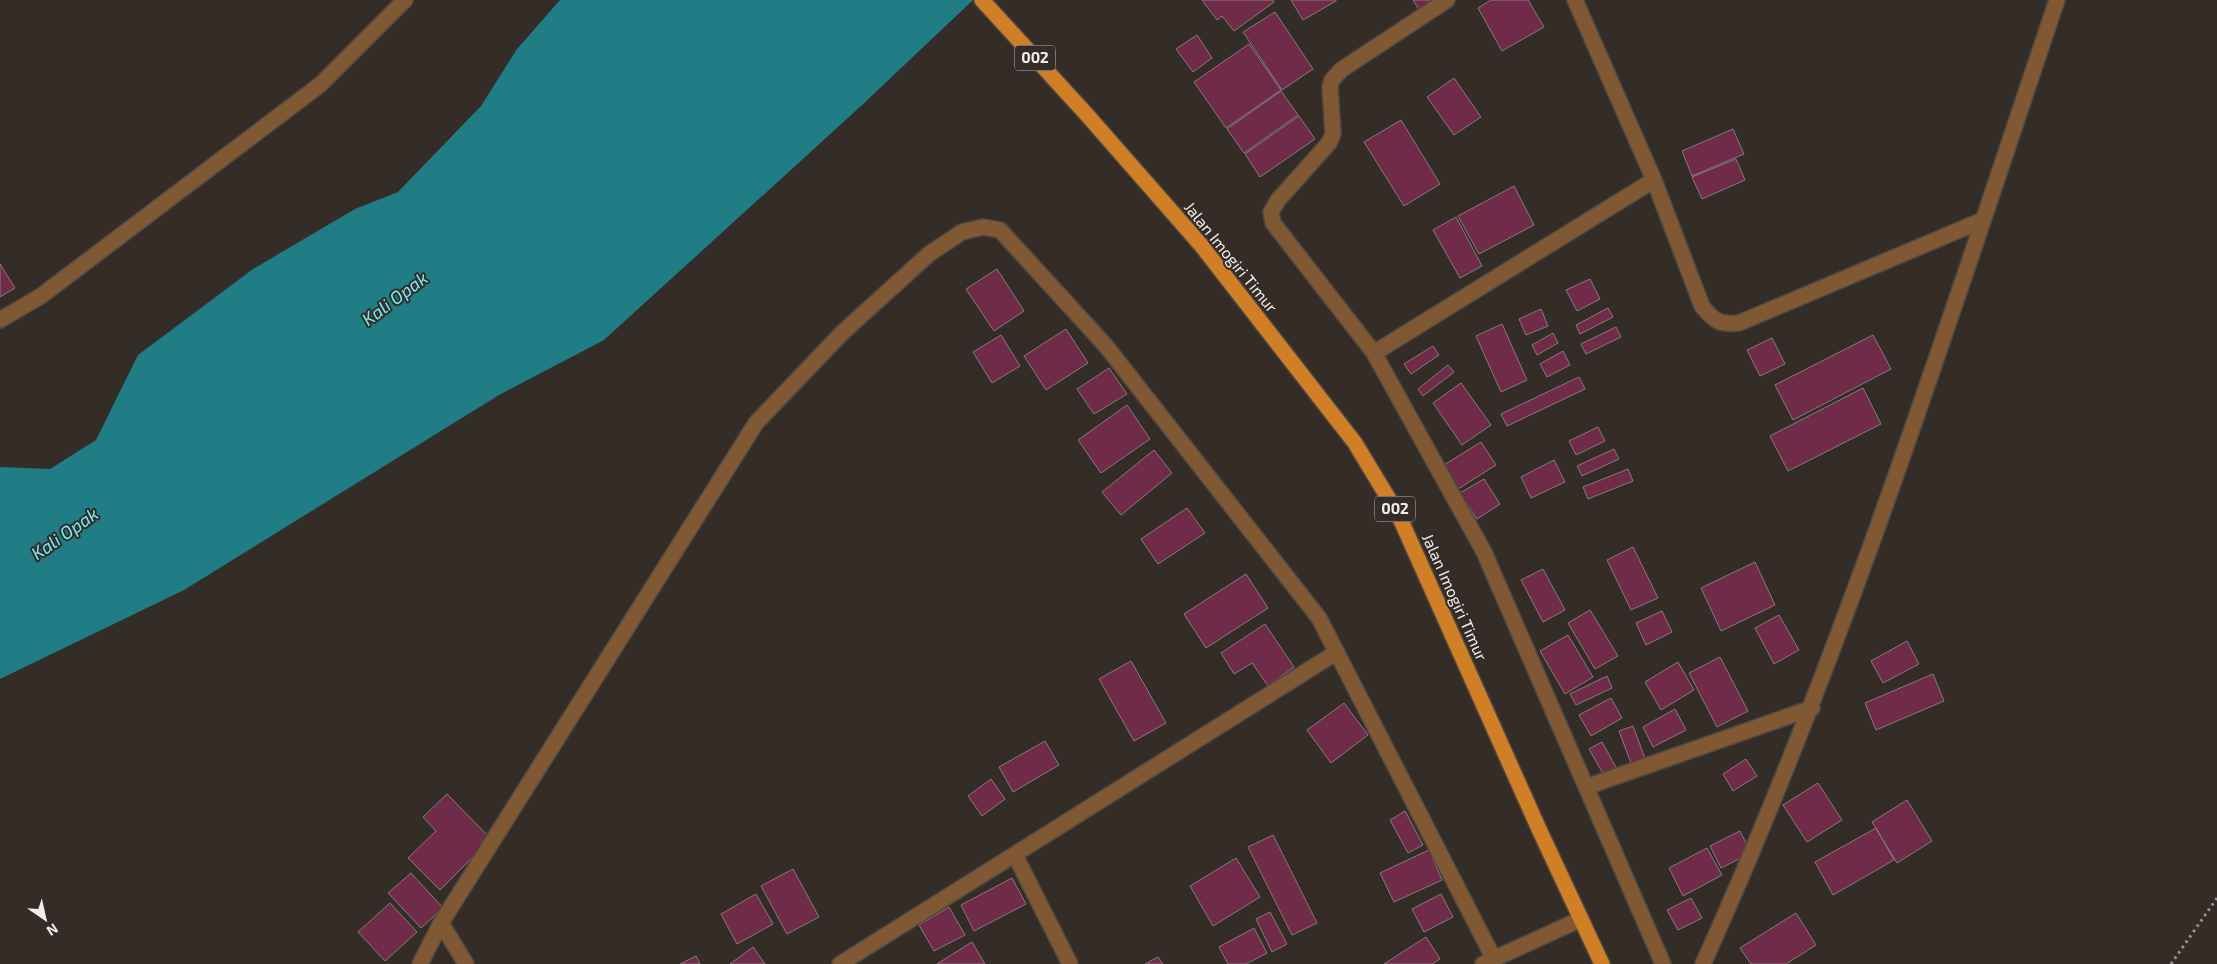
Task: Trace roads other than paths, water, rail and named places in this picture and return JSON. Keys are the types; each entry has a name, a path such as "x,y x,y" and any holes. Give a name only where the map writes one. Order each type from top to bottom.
{"main road":[{"name":"Jalan Imogiri Timur","path":"982,0 1088,116 1201,245 1360,451 1399,516 1538,827 1602,964"}],"street":[{"path":"0,320 41,296 320,84 405,0"},
{"path":"1447,0 1341,70 1332,80 1330,87 1332,134 1329,143 1278,200 1271,212 1273,223 1374,353 1484,552 1664,964"},
{"path":"1575,0 1654,180 1702,306 1714,320 1727,324 1739,323 1983,220"},
{"path":"1703,964 1732,900 1812,708 1918,412 2057,0"},
{"path":"1374,353 1654,180"},
{"path":"420,964 441,923 756,423 842,333 929,254 962,232 983,227 1000,230 1106,346 1319,618 1489,962 1581,919"},
{"path":"840,964 1015,856 1337,652"},
{"path":"1586,787 1812,708"},
{"path":"1015,856 1070,964"},
{"path":"441,923 466,964"}],"water":[{"name":"Kali Opak","path":"560,0 973,0 861,106 604,340 499,395 184,590 0,679 0,467 50,469 96,440 138,355 253,269 355,209 398,192 481,106 517,49"}]}
